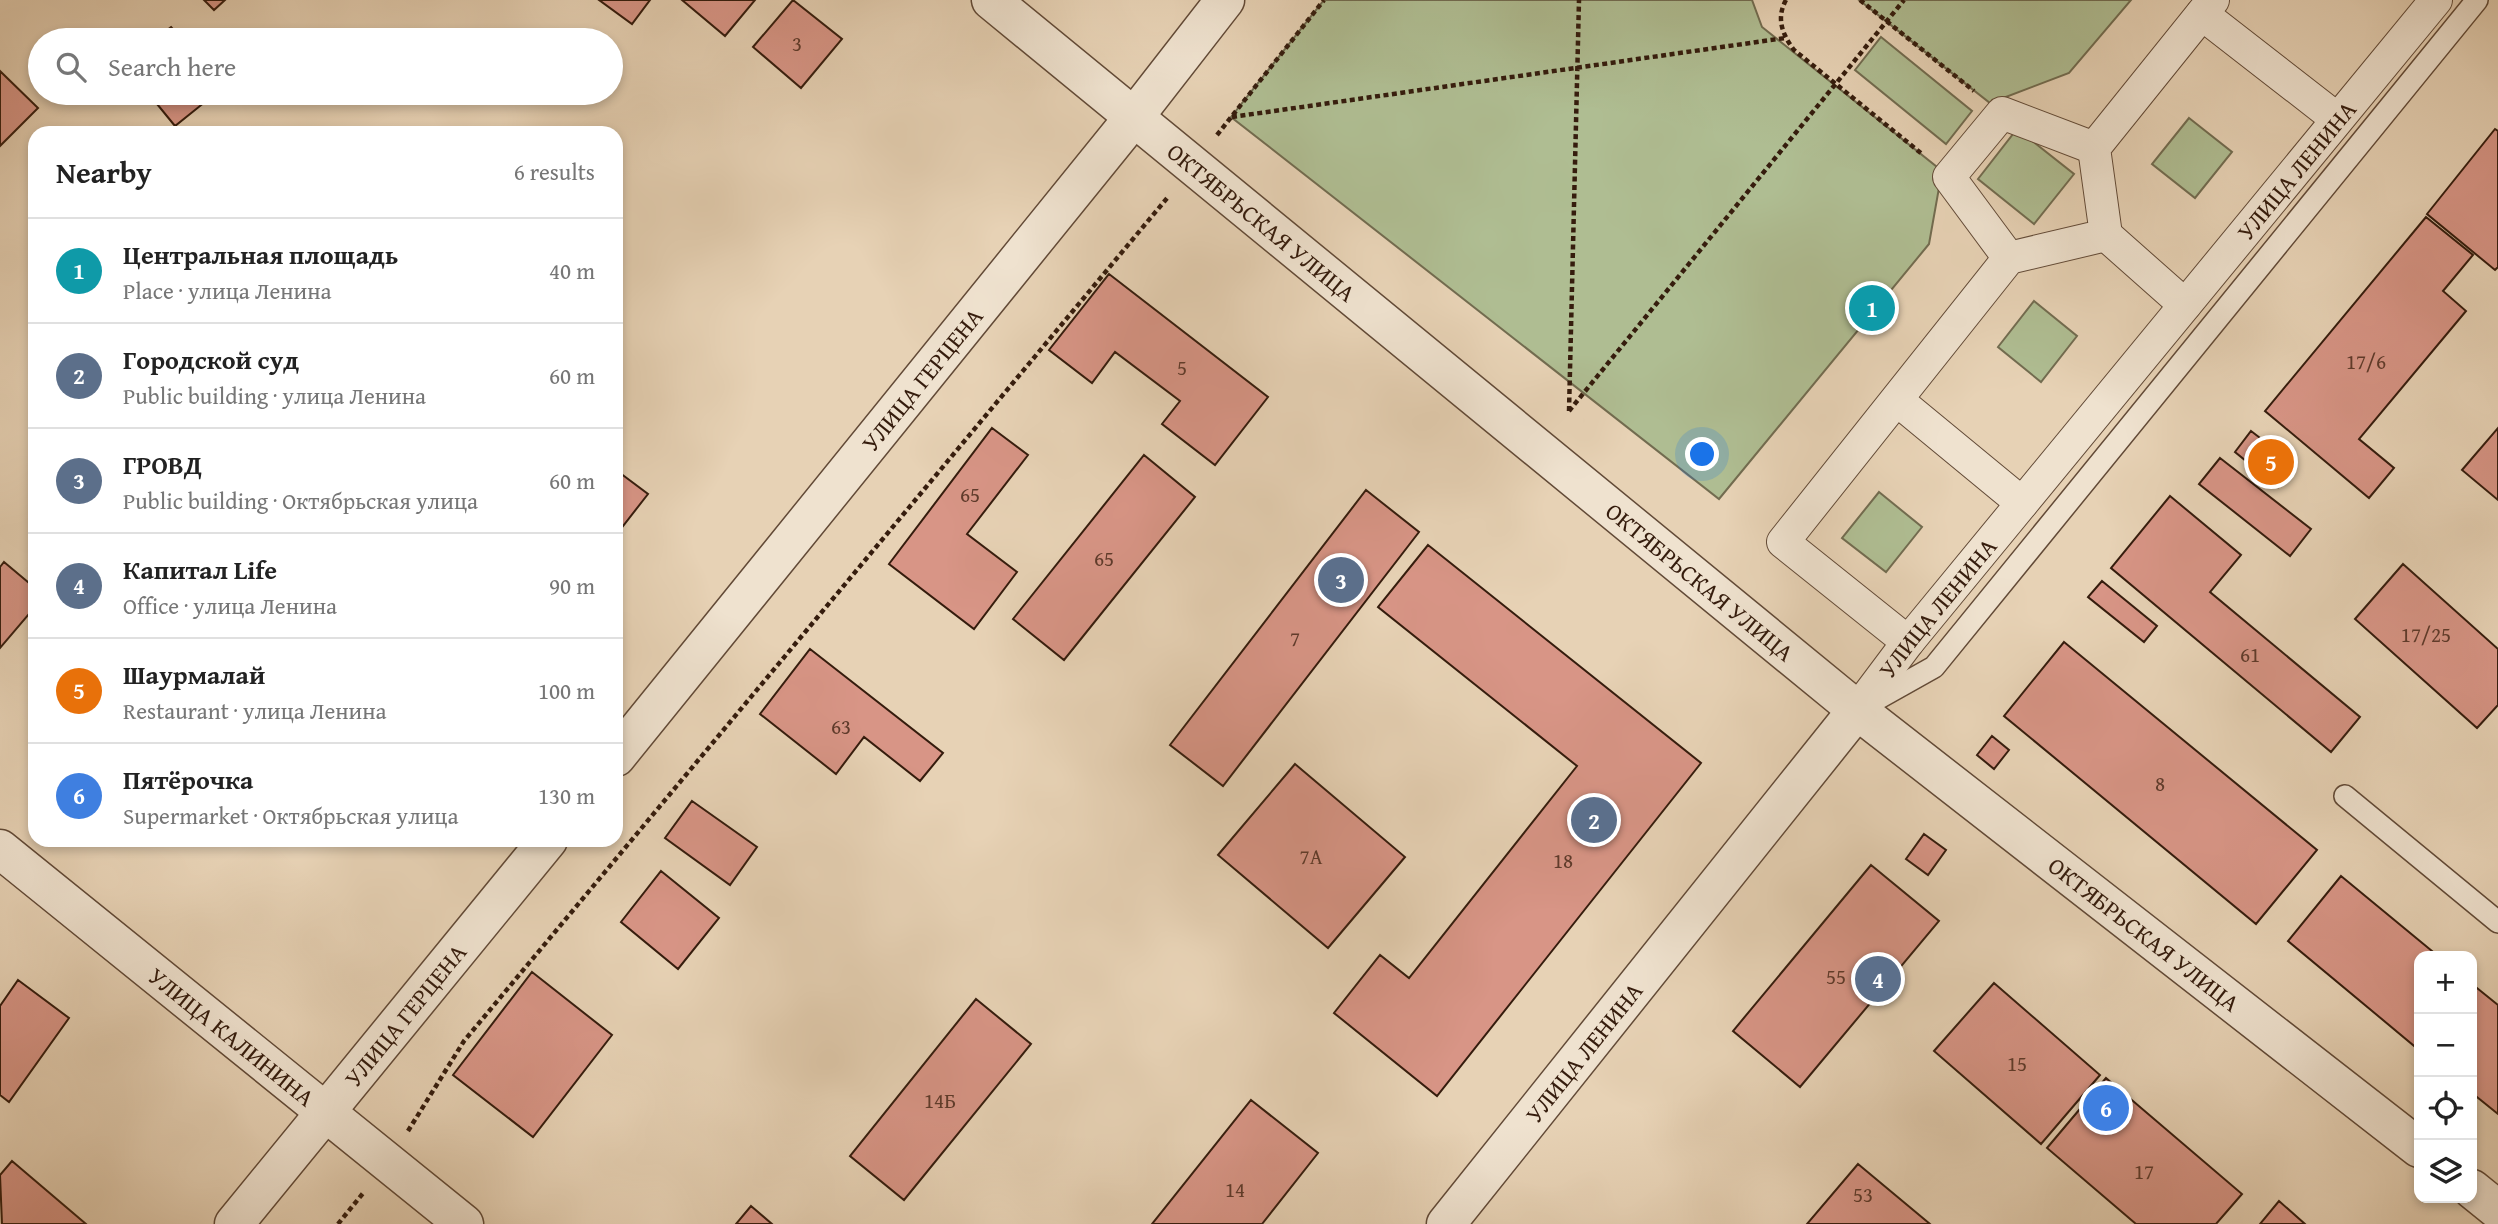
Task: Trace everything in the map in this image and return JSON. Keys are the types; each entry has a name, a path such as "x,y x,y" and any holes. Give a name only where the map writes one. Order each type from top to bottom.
{"street":[{"name":"ОКТЯБРЬСКАЯ УЛИЦА","path":"991,0 1857,710 2414,1145"},
{"name":"УЛИЦА ГЕРЦЕНА","path":"623,748 1226,0"},
{"name":"УЛИЦА ЛЕНИНА","path":"1446,1224 1857,710 1908,642 2436,0"},
{"path":"2185,305 2106,236 2094,148 2208,7 2337,119"},
{"path":"2010,258 1949,177 2002,113 2094,148"},
{"path":"1908,642 1783,542 2010,258 2106,236"},
{"path":"1897,400 2022,503"},
{"name":"УЛИЦА ГЕРЦЕНА","path":"234,1224 542,847"},
{"name":"УЛИЦА КАЛИНИНА","path":"0,849 464,1224"},
{"path":"2477,1193 2498,1210"}],"lane":[{"path":"1857,710 1934,667 2477,0"},
{"path":"2345,796 2498,922"}],"path":[{"path":"338,1224 388,1163 464,1041 1193,166 1324,0"},
{"path":"1579,0 1569,411 1904,0"},
{"path":"1786,0 1780,23 1785,38 1794,50 1949,177"},
{"path":"1860,0 2002,113"},
{"path":"1231,117 1785,38"}],"green space":[{"path":"1324,0 1752,0 1762,27 1942,171 1929,244 1719,499 1231,117"},
{"path":"1859,0 2131,0 2069,73 1990,103"},
{"path":"1881,37 1972,111 1946,144 1855,70"},
{"path":"2189,118 2232,152 2195,198 2152,164"},
{"path":"2017,129 2074,174 2034,224 1978,179"},
{"path":"2034,301 2077,336 2041,382 1998,347"},
{"path":"1879,492 1922,527 1886,572 1842,538"}],"building":[{"path":"204,0 225,0 214,10"},
{"path":"599,0 650,0 632,24"},
{"path":"682,0 755,0 725,36"},
{"path":"793,0 842,39 801,88 753,47"},
{"path":"0,71 28,98 28,105 38,108 0,146"},
{"path":"158,105 201,105 175,126"},
{"path":"2495,129 2498,131 2498,267 2495,270 2427,214"},
{"path":"2426,217 2473,255 2443,291 2466,311 2359,439 2394,468 2369,498 2265,411"},
{"path":"1109,274 1268,397 1215,465 1162,424 1180,401 1115,352 1092,383 1049,350"},
{"path":"992,428 1028,455 967,534 1017,572 974,629 889,564"},
{"path":"2498,428 2498,500 2462,470"},
{"path":"2251,431 2295,465 2278,487 2235,452"},
{"path":"1144,455 1195,497 1064,660 1013,619"},
{"path":"2220,458 2311,529 2290,556 2199,484"},
{"path":"623,475 648,494 623,526"},
{"path":"1366,490 1419,532 1223,786 1170,745"},
{"path":"2170,496 2241,555 2210,592 2360,717 2331,752 2111,568"},
{"path":"1428,545 1701,763 1437,1096 1334,1013 1380,955 1409,978 1577,766 1378,607"},
{"path":"4,562 28,582 28,615 0,648 0,567"},
{"path":"2403,564 2498,649 2498,705 2477,728 2355,619"},
{"path":"2102,581 2157,626 2144,642 2088,597"},
{"path":"2064,642 2317,850 2256,924 2004,716"},
{"path":"810,649 943,753 920,781 864,737 836,774 760,714"},
{"path":"1992,736 2009,750 1994,769 1977,755"},
{"path":"1295,764 1405,857 1328,948 1218,855"},
{"path":"692,801 757,847 730,885 665,838"},
{"path":"1924,834 1946,850 1928,875 1906,859"},
{"path":"1871,865 1939,921 1800,1087 1733,1031"},
{"path":"661,871 719,918 678,969 621,922"},
{"path":"2341,876 2432,951 2414,951 2414,1046 2288,941"},
{"path":"532,972 612,1035 533,1137 453,1075"},
{"path":"18,980 69,1018 9,1102 0,1095 0,1006"},
{"path":"1994,983 2100,1075 2041,1144 1934,1051"},
{"path":"2477,988 2498,1005 2498,1114 2477,1097"},
{"path":"976,999 1031,1044 904,1200 850,1156"},
{"path":"2106,1078 2242,1194 2216,1224 2136,1224 2047,1148"},
{"path":"1251,1100 1318,1153 1262,1224 1152,1224"},
{"path":"12,1161 86,1224 2,1224 0,1175"},
{"path":"1858,1164 1930,1224 1807,1224"},
{"path":"2279,1201 2305,1224 2260,1224"},
{"path":"751,1206 772,1224 736,1224"}],"place":[{"name":"Центральная площадь","path":"1872,308"},
{"name":"Шаурмалай","path":"2271,462"},
{"name":"ГРОВД","path":"1341,580"},
{"name":"Городской суд","path":"1594,820"},
{"name":"Капитал Life","path":"1878,979"},
{"name":"Пятёрочка","path":"2106,1108"}]}
